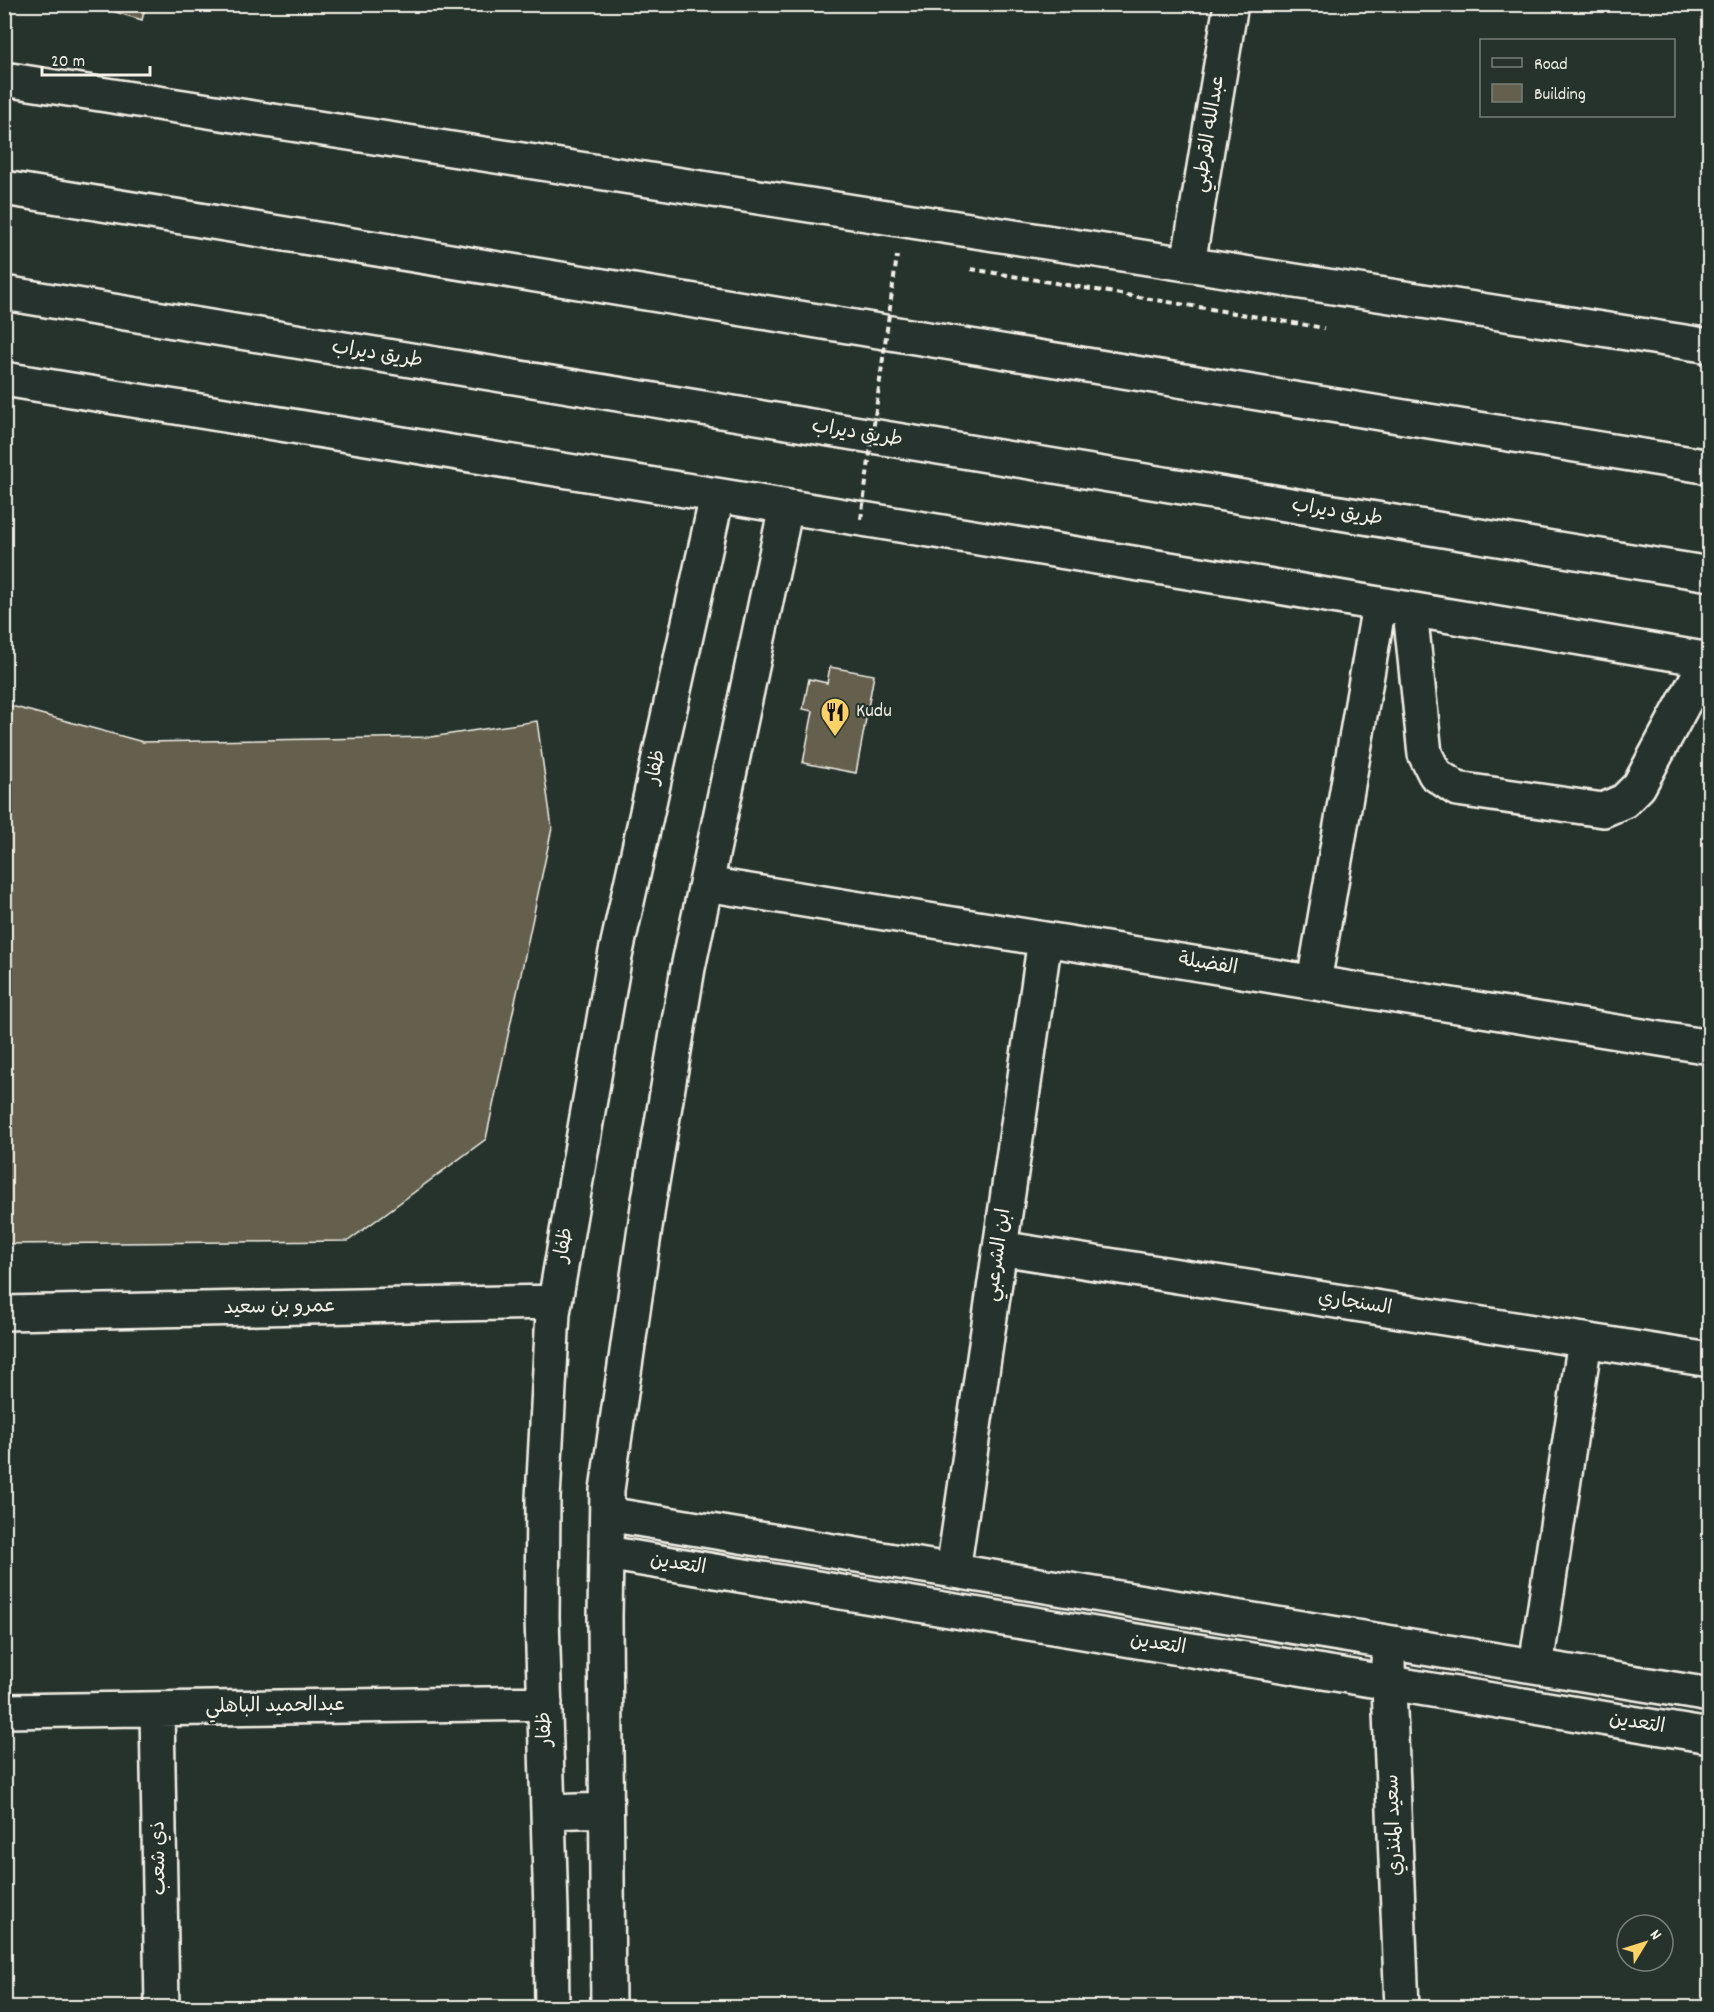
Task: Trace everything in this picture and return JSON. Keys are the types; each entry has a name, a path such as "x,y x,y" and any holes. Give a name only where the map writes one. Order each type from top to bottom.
{"main road":[{"name":"عبدالله القرطبي","path":"1188,264 1231,4"},
{"path":"4,79 1710,346"},
{"path":"4,188 1710,467"},
{"name":"طريق ديراب","path":"4,293 1710,574"},
{"path":"4,379 1395,607 1708,660 1639,786 1624,801 1603,810 1457,789 1435,774 1425,754 1395,607"},
{"name":"ظفار","path":"552,2007 543,1617 543,1498 555,1302 614,961 717,496"},
{"path":"608,2007 607,1490 650,1200 688,968 786,507"},
{"path":"1314,982 1395,607"},
{"name":"الفضيلة","path":"706,884 1710,1047"},
{"name":"ابن الشرعبي","path":"953,1571 1045,939"},
{"name":"السنجاري","path":"1000,1248 1710,1360"},
{"name":"عمرو بن سعيد","path":"4,1313 555,1302"},
{"path":"1536,1666 1585,1340"},
{"name":"التعدين","path":"607,1514 1710,1695"},
{"name":"التعدين","path":"606,1553 1710,1737"},
{"name":"سعيد المنذري","path":"1387,1642 1402,2007"},
{"name":"عبدالحميد الباهلي","path":"4,1711 545,1703"},
{"name":"ذي شعب","path":"157,1709 162,2007"},
{"path":"549,1812 606,1810"}],"path":[{"path":"861,519 897,256 908,258"},
{"path":"966,268 1324,328"}],"building":[{"path":"89,4 146,4 142,20"},
{"name":"Kudu","path":"830,667 874,675 856,773 803,763 813,711 803,709 809,679 827,683"},
{"path":"4,704 143,742 431,737 537,721 552,828 486,1139 348,1241 4,1244"}],"place":[{"name":"Kudu","path":"835,738"}]}
